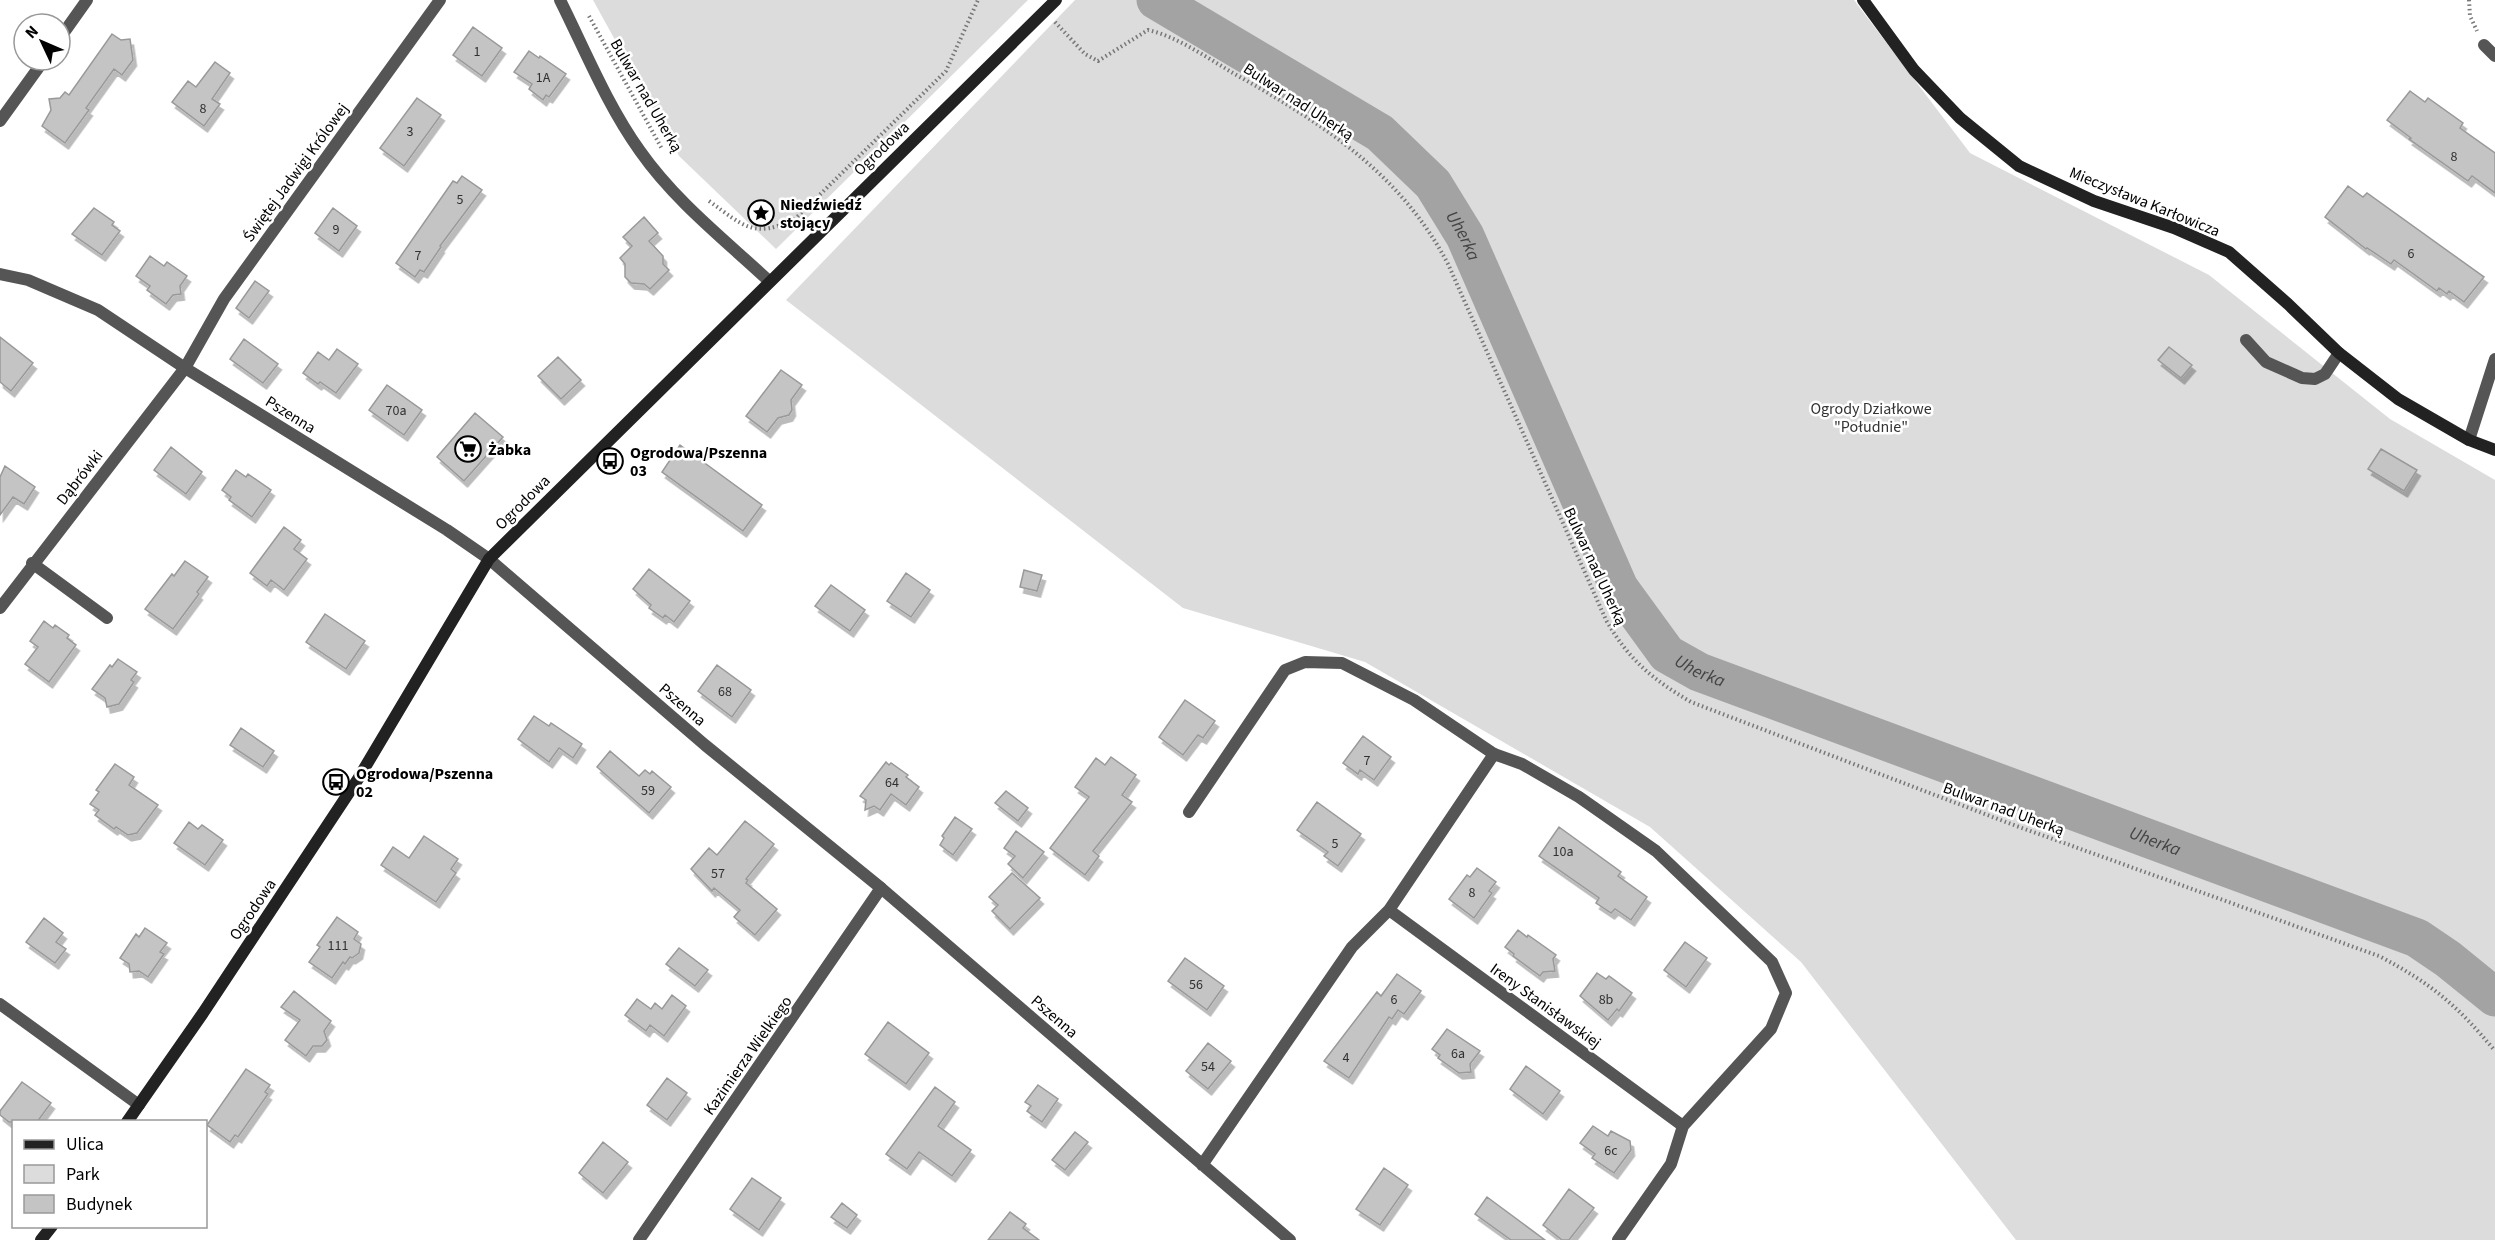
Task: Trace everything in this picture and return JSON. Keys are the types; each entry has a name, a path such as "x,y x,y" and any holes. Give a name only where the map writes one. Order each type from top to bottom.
{"street":[{"path":"72,21 87,0"},
{"name":"Świętej Jadwigi Królowej","path":"185,368 224,299 440,0"},
{"path":"560,0 620,120 641,153 675,193 769,281"},
{"name":"Ogrodowa","path":"128,1120 358,779 489,559 1056,0"},
{"name":"Mieczysława Karłowicza","path":"1863,0 1914,70 1960,118 2019,166 2094,201 2174,228 2229,252 2288,304 2338,353 2398,399 2469,441 2495,450"},
{"path":"2484,45 2495,56"},
{"path":"0,121 35,72"},
{"name":"Pszenna","path":"0,274 28,280 98,310 185,368 447,530 489,559 705,745 881,888 1290,1240"},
{"path":"2246,340 2266,362 2302,378 2315,379 2325,374 2338,353"},
{"path":"2469,441 2495,359"},
{"name":"Dąbrówki","path":"0,608 32,563 185,368"},
{"path":"32,563 107,618"},
{"path":"1189,812 1285,670 1305,662 1342,663 1414,700 1494,754 1522,764 1579,797 1656,851 1772,962 1786,993 1771,1029 1683,1126 1671,1164 1618,1240"},
{"path":"1202,1165 1352,947 1389,910 1494,754"},
{"name":"Kazimierza Wielkiego","path":"639,1240 881,888"},
{"name":"Ireny Stanisławskiej","path":"1389,910 1683,1126"},
{"path":"0,1004 139,1105"},
{"path":"42,1240 51,1228"}],"path":[{"path":"708,201 736,221 760,231 775,229 795,219 946,70 978,0"},
{"path":"2469,0 2470,16 2484,45"},
{"name":"Bulwar nad Uherką","path":"585,10 665,155"},
{"name":"Bulwar nad Uherką","path":"1055,21 1085,54 1098,61 1148,30 1161,33 1185,45 1285,102 1339,137 1375,168 1412,207 1436,240 1448,264 1606,620 1618,640 1648,675 1691,702 2011,824 2379,956 2413,974 2452,1003 2495,1051"}],"green space":[{"path":"593,0 1028,0 776,249 679,156"},
{"name":"Ogrody Działkowe \"Południe\"","path":"1075,0 1854,0 1970,153 2209,275 2390,419 2495,480 2495,1240 2016,1240 1801,962 1650,827 1365,662 1183,608 786,300"}],"building":[{"path":"473,27 502,48 482,76 453,55"},
{"path":"112,34 121,40 130,39 133,60 122,75 114,69 86,108 89,110 65,143 42,126 51,110 49,99 60,98 65,92 69,95"},
{"path":"529,51 566,74 549,97 546,95 543,100 529,89 532,84 514,72"},
{"path":"215,62 230,73 212,99 220,104 204,126 172,102 188,81 196,87"},
{"path":"2410,91 2425,102 2428,98 2463,123 2460,128 2495,153 2495,193 2472,176 2468,181 2409,139 2411,138 2387,120"},
{"path":"417,98 441,115 404,166 380,148"},
{"path":"462,176 482,190 440,246 424,272 420,270 415,277 396,263 453,181 457,183"},
{"path":"2348,186 2363,197 2367,193 2484,277 2464,302 2449,291 2447,294 2439,288 2437,291 2394,260 2391,264 2366,249 2325,217"},
{"path":"94,208 114,222 112,225 120,231 102,255 72,234"},
{"path":"333,208 357,226 339,251 315,233"},
{"path":"644,217 658,233 649,241 663,256 663,264 669,270 650,289 644,284 631,283 625,277 625,264 620,258 632,246 623,237"},
{"path":"150,256 164,266 167,262 187,276 180,286 181,294 173,295 166,304 147,290 150,286 136,276"},
{"path":"255,281 269,291 249,318 236,308"},
{"path":"0,337 33,363 11,391 0,382"},
{"path":"244,339 278,364 263,383 230,359"},
{"path":"2169,347 2192,365 2181,378 2158,360"},
{"path":"337,349 358,364 336,393 303,373 318,352 329,360"},
{"path":"558,357 581,380 561,399 538,376"},
{"path":"781,370 802,385 791,400 792,410 789,415 778,418 767,432 746,416"},
{"path":"387,385 422,410 404,435 369,410"},
{"name":"Żabka","path":"475,413 503,437 464,481 437,457"},
{"path":"680,445 762,505 743,531 662,472"},
{"path":"171,447 202,472 186,494 154,470"},
{"path":"2381,449 2417,470 2404,491 2368,469"},
{"path":"5,466 35,487 24,504 13,497 0,515 0,477"},
{"path":"236,470 246,477 248,474 271,490 252,517 229,500 231,497 222,490"},
{"path":"284,527 301,540 294,549 307,559 284,590 271,580 267,586 250,573"},
{"path":"185,561 208,577 197,592 199,594 173,629 145,609"},
{"path":"649,569 690,601 674,622 665,615 663,618 649,608 651,605 633,589"},
{"path":"1024,570 1042,575 1037,591 1020,587"},
{"path":"906,573 930,590 911,617 887,601"},
{"path":"831,585 865,610 850,631 815,606"},
{"path":"325,614 365,641 346,669 306,642"},
{"path":"44,621 53,628 55,625 69,635 67,638 76,645 49,682 25,664 38,647 30,641"},
{"path":"118,659 137,672 131,680 134,682 119,704 107,707 105,698 92,689 110,665 112,667"},
{"path":"717,665 751,690 732,717 698,691"},
{"path":"1185,700 1215,721 1203,738 1198,735 1183,755 1159,737"},
{"path":"534,716 549,726 551,723 582,744 573,758 559,748 549,762 518,739"},
{"path":"241,728 274,751 263,767 230,745"},
{"path":"1363,736 1391,757 1374,780 1360,770 1358,774 1343,763"},
{"path":"610,751 639,776 645,770 650,774 652,771 671,787 649,813 597,767"},
{"path":"1111,757 1136,775 1122,795 1132,802 1093,851 1099,856 1085,875 1050,848 1089,797 1075,787 1096,758 1105,765"},
{"path":"886,762 908,775 906,777 919,787 906,805 891,794 880,810 874,806 865,810 866,800 860,796"},
{"path":"115,764 134,777 129,785 158,805 137,833 128,835 116,827 114,829 95,815 99,810 90,804 99,792 96,790"},
{"path":"1006,791 1028,808 1018,821 995,803"},
{"path":"1317,802 1361,834 1338,866 1324,856 1328,852 1297,830"},
{"path":"955,817 972,829 953,855 940,845 944,838 942,836"},
{"path":"745,821 774,844 746,879 748,880 746,883 777,909 755,935 734,917 740,910 714,888 712,891 691,869 709,848 717,855"},
{"path":"189,822 198,829 202,825 223,840 205,865 174,843"},
{"path":"1559,827 1621,872 1618,876 1647,897 1631,920 1615,909 1611,913 1596,903 1599,898 1539,856"},
{"path":"1016,831 1044,852 1023,878 1008,864 1015,856 1004,848"},
{"path":"424,836 458,859 451,869 456,873 436,902 381,865 393,847 409,858"},
{"path":"1477,868 1496,882 1489,891 1492,893 1474,918 1449,899 1467,875 1470,877"},
{"path":"1012,873 1040,898 1010,929 992,911 998,905 989,897"},
{"path":"337,917 358,932 354,939 361,944 359,953 350,957 345,964 343,962 332,978 309,962 320,947 317,945"},
{"path":"44,918 63,933 56,942 66,949 55,963 26,942"},
{"path":"145,928 167,943 160,952 164,954 148,977 139,971 130,972 129,964 120,958 136,934 139,937"},
{"path":"1518,930 1556,955 1553,959 1555,971 1543,972 1540,976 1513,956 1514,954 1505,947"},
{"path":"1685,942 1707,958 1686,987 1664,970"},
{"path":"679,948 708,970 695,986 666,964"},
{"path":"1185,958 1224,986 1207,1010 1168,981"},
{"path":"1597,973 1606,979 1609,976 1632,993 1619,1011 1617,1009 1608,1020 1580,996"},
{"path":"1397,974 1421,991 1404,1014 1398,1010 1392,1019 1389,1017 1349,1078 1324,1061 1377,992 1381,996"},
{"path":"294,991 331,1021 324,1031 327,1040 322,1046 313,1046 306,1056 285,1040 300,1020 281,1007"},
{"path":"672,995 686,1006 664,1036 650,1025 646,1031 625,1015 637,999 651,1009 655,1003 662,1009"},
{"path":"888,1022 929,1053 906,1084 865,1054"},
{"path":"1447,1029 1480,1051 1470,1064 1471,1072 1459,1073 1438,1058 1440,1055 1432,1049"},
{"path":"1208,1043 1231,1061 1208,1089 1186,1071"},
{"path":"1526,1066 1560,1091 1543,1114 1510,1089"},
{"path":"246,1069 270,1085 265,1092 268,1094 238,1137 235,1135 230,1142 207,1125"},
{"path":"667,1078 687,1093 667,1120 647,1105"},
{"path":"22,1082 51,1103 38,1120 9,1122 0,1115 0,1111"},
{"path":"1038,1085 1058,1099 1042,1122 1027,1111 1031,1106 1025,1102"},
{"path":"935,1087 955,1102 938,1126 971,1150 952,1176 919,1152 907,1169 886,1154"},
{"path":"1593,1126 1608,1136 1611,1131 1630,1141 1631,1150 1614,1173 1592,1158 1595,1154 1580,1143"},
{"path":"1075,1132 1088,1142 1065,1170 1052,1160"},
{"path":"603,1142 628,1162 603,1193 579,1173"},
{"path":"1384,1168 1408,1185 1380,1225 1356,1209"},
{"path":"752,1178 781,1198 759,1230 730,1209"},
{"path":"1569,1189 1594,1208 1569,1240 1562,1240 1543,1225"},
{"path":"1487,1197 1545,1240 1511,1240 1475,1214"},
{"path":"842,1203 857,1215 847,1228 831,1217"},
{"path":"1010,1212 1026,1224 1023,1228 1039,1240 988,1240"}],"waterway":[{"name":"Uherka","path":"1156,0 1380,133 1433,184 1465,236 1619,588 1667,654 1699,672 2417,938 2448,959 2495,997"}],"place":[{"name":"Niedźwiedź stojący","path":"761,213"},
{"name":"Żabka","path":"468,449"},
{"name":"Ogrodowa/Pszenna 03","path":"610,461"},
{"name":"Ogrodowa/Pszenna 02","path":"336,782"}]}
